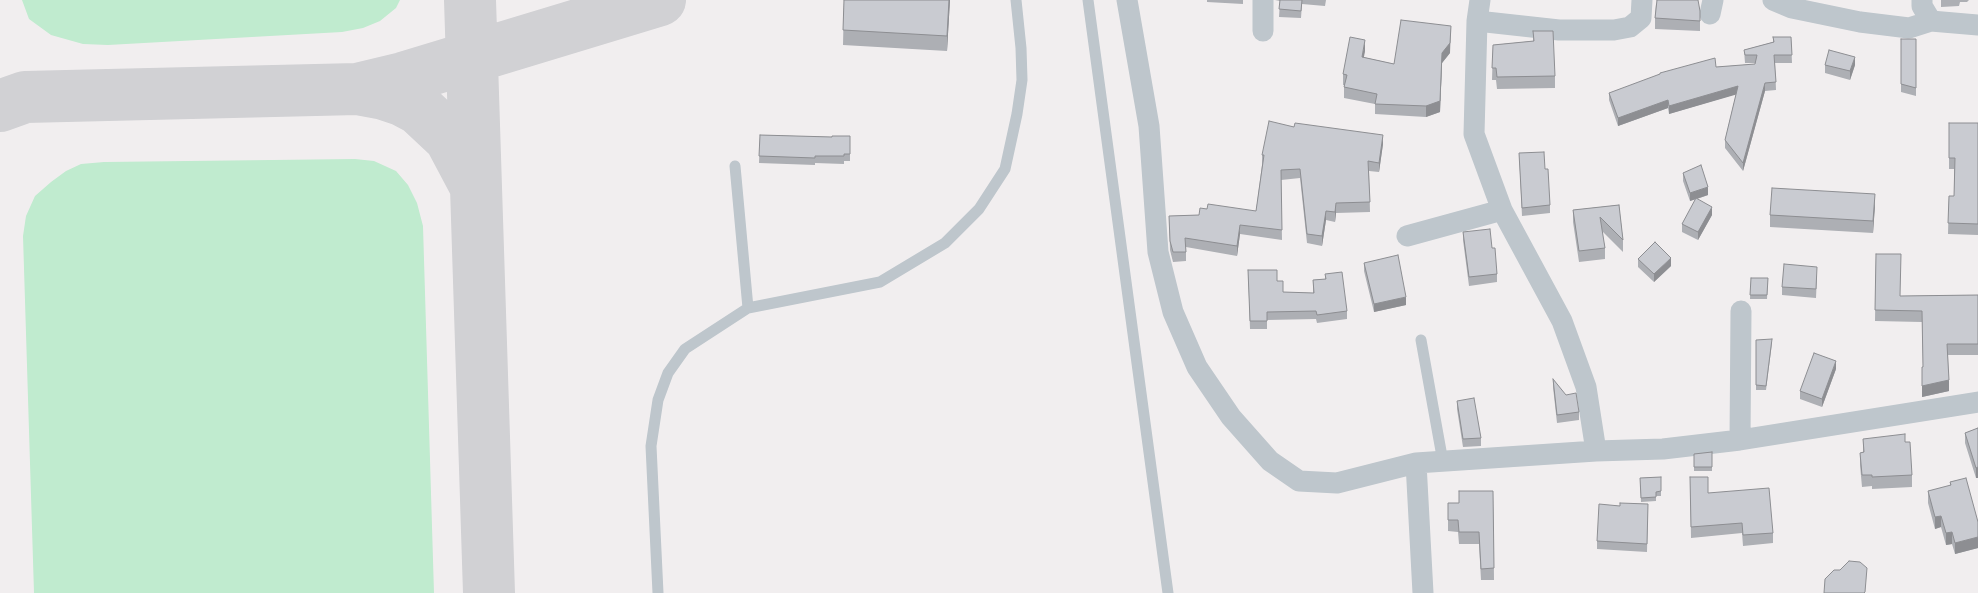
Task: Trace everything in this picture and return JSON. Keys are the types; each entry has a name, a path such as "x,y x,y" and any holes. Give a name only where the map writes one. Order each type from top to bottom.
{"street":[{"path":"1127,0 1149,126 1158,252 1173,312 1196,366 1231,417 1270,461 1299,481 1337,483 1416,463 1596,451 1663,449 1740,440 1978,402"},
{"path":"1263,0 1263,31"},
{"path":"1596,451 1586,387 1562,321 1502,210 1474,134 1479,10 1559,30 1614,30 1630,27 1641,18 1642,0"},
{"path":"1773,0 1792,8 1860,22 1909,28 1931,21 1978,25"},
{"path":"1922,0 1922,6 1931,21"},
{"path":"1407,236 1502,210"},
{"path":"1740,440 1741,311"},
{"path":"1416,463 1423,593"}],"lane":[{"path":"658,593 651,446 658,400 668,373 685,349 748,308 880,282 945,243 979,209 1005,170 1017,114 1022,80 1016,0"},
{"path":"1088,0 1168,593"},
{"path":"735,166 748,308"},
{"path":"1421,340 1443,462"}],"green space":[{"path":"22,0 400,0 396,8 380,21 363,28 342,32 108,45 83,44 51,35 29,19"},
{"path":"355,159 374,161 396,171 408,185 417,203 423,226 434,593 34,593 23,236 26,216 35,196 66,171 81,164 104,162"}],"building":[{"path":"844,0 949,0 947,36 843,30"},
{"path":"1280,0 1302,0 1301,11 1279,9"},
{"path":"1657,0 1698,0 1700,21 1655,18"},
{"path":"1401,20 1451,26 1450,43 1442,53 1440,101 1426,106 1375,104 1377,94 1344,87 1347,75 1343,74 1350,37 1365,40 1362,57 1394,64"},
{"path":"1533,31 1553,31 1555,76 1497,77 1496,68 1492,68 1493,45 1534,41"},
{"path":"1773,37 1791,37 1792,55 1774,55 1776,82 1765,83 1743,163 1725,140 1738,86 1669,106 1668,100 1618,118 1609,93 1660,73 1715,58 1716,67 1755,64 1757,55 1745,55 1744,50 1774,42"},
{"path":"1901,39 1916,39 1916,88 1901,84"},
{"path":"1829,50 1855,57 1850,71 1825,65"},
{"path":"1269,121 1294,127 1295,123 1383,135 1379,163 1368,161 1370,202 1336,203 1335,212 1326,211 1322,236 1307,234 1300,169 1281,170 1282,230 1240,225 1237,246 1185,238 1186,252 1173,252 1170,241 1169,216 1199,215 1200,208 1207,209 1208,204 1256,211 1264,155 1262,155"},
{"path":"1949,123 1978,123 1978,224 1948,223 1949,196 1954,196 1955,158 1949,158"},
{"path":"760,135 850,136 850,154 844,154 844,156 815,156 815,158 759,156"},
{"path":"1544,152 1545,169 1548,169 1550,205 1522,208 1519,153"},
{"path":"1701,165 1708,187 1690,193 1683,173"},
{"path":"1772,188 1875,194 1873,221 1770,215"},
{"path":"1696,198 1712,207 1698,232 1682,224"},
{"path":"1619,205 1623,240 1600,217 1605,248 1579,251 1573,210"},
{"path":"1490,229 1492,248 1495,248 1497,274 1469,277 1463,232"},
{"path":"1655,242 1671,258 1654,274 1638,259"},
{"path":"1876,254 1901,254 1900,296 1978,295 1978,344 1947,344 1949,380 1922,386 1922,311 1875,310"},
{"path":"1398,255 1406,297 1374,304 1364,263"},
{"path":"1784,264 1817,267 1816,289 1782,287"},
{"path":"1248,270 1277,270 1277,281 1283,281 1283,292 1314,293 1313,280 1326,279 1325,274 1342,272 1347,311 1317,315 1316,311 1267,312 1267,321 1250,321"},
{"path":"1751,278 1768,278 1767,295 1750,295"},
{"path":"1772,339 1766,386 1756,385 1756,340"},
{"path":"1814,353 1836,361 1822,399 1800,391"},
{"path":"1553,379 1566,395 1576,393 1579,412 1557,415"},
{"path":"1474,398 1481,438 1463,439 1457,401"},
{"path":"1978,428 1978,467 1976,468 1965,433"},
{"path":"1905,434 1905,442 1910,442 1912,475 1872,477 1872,475 1862,475 1860,453 1864,452 1863,439"},
{"path":"1712,452 1712,467 1694,467 1694,454"},
{"path":"1661,477 1661,491 1656,492 1656,497 1641,498 1640,478"},
{"path":"1690,477 1708,477 1708,493 1769,488 1773,533 1743,535 1742,523 1691,527"},
{"path":"1966,478 1978,522 1978,537 1955,543 1952,532 1946,533 1941,516 1935,517 1928,491 1951,485 1950,482"},
{"path":"1459,491 1493,491 1494,568 1481,569 1479,532 1459,532 1458,520 1448,520 1448,503 1459,503"},
{"path":"1620,503 1648,504 1647,544 1597,541 1599,504 1620,506"},
{"path":"1849,561 1860,562 1867,568 1865,592 1824,593 1825,579 1834,570 1840,570"}],"taxiway":[{"path":"470,0 489,593"},
{"path":"357,89 403,78 660,0"},
{"path":"0,106 25,97 357,89 384,94 402,100 419,109 450,138 476,187"}]}
